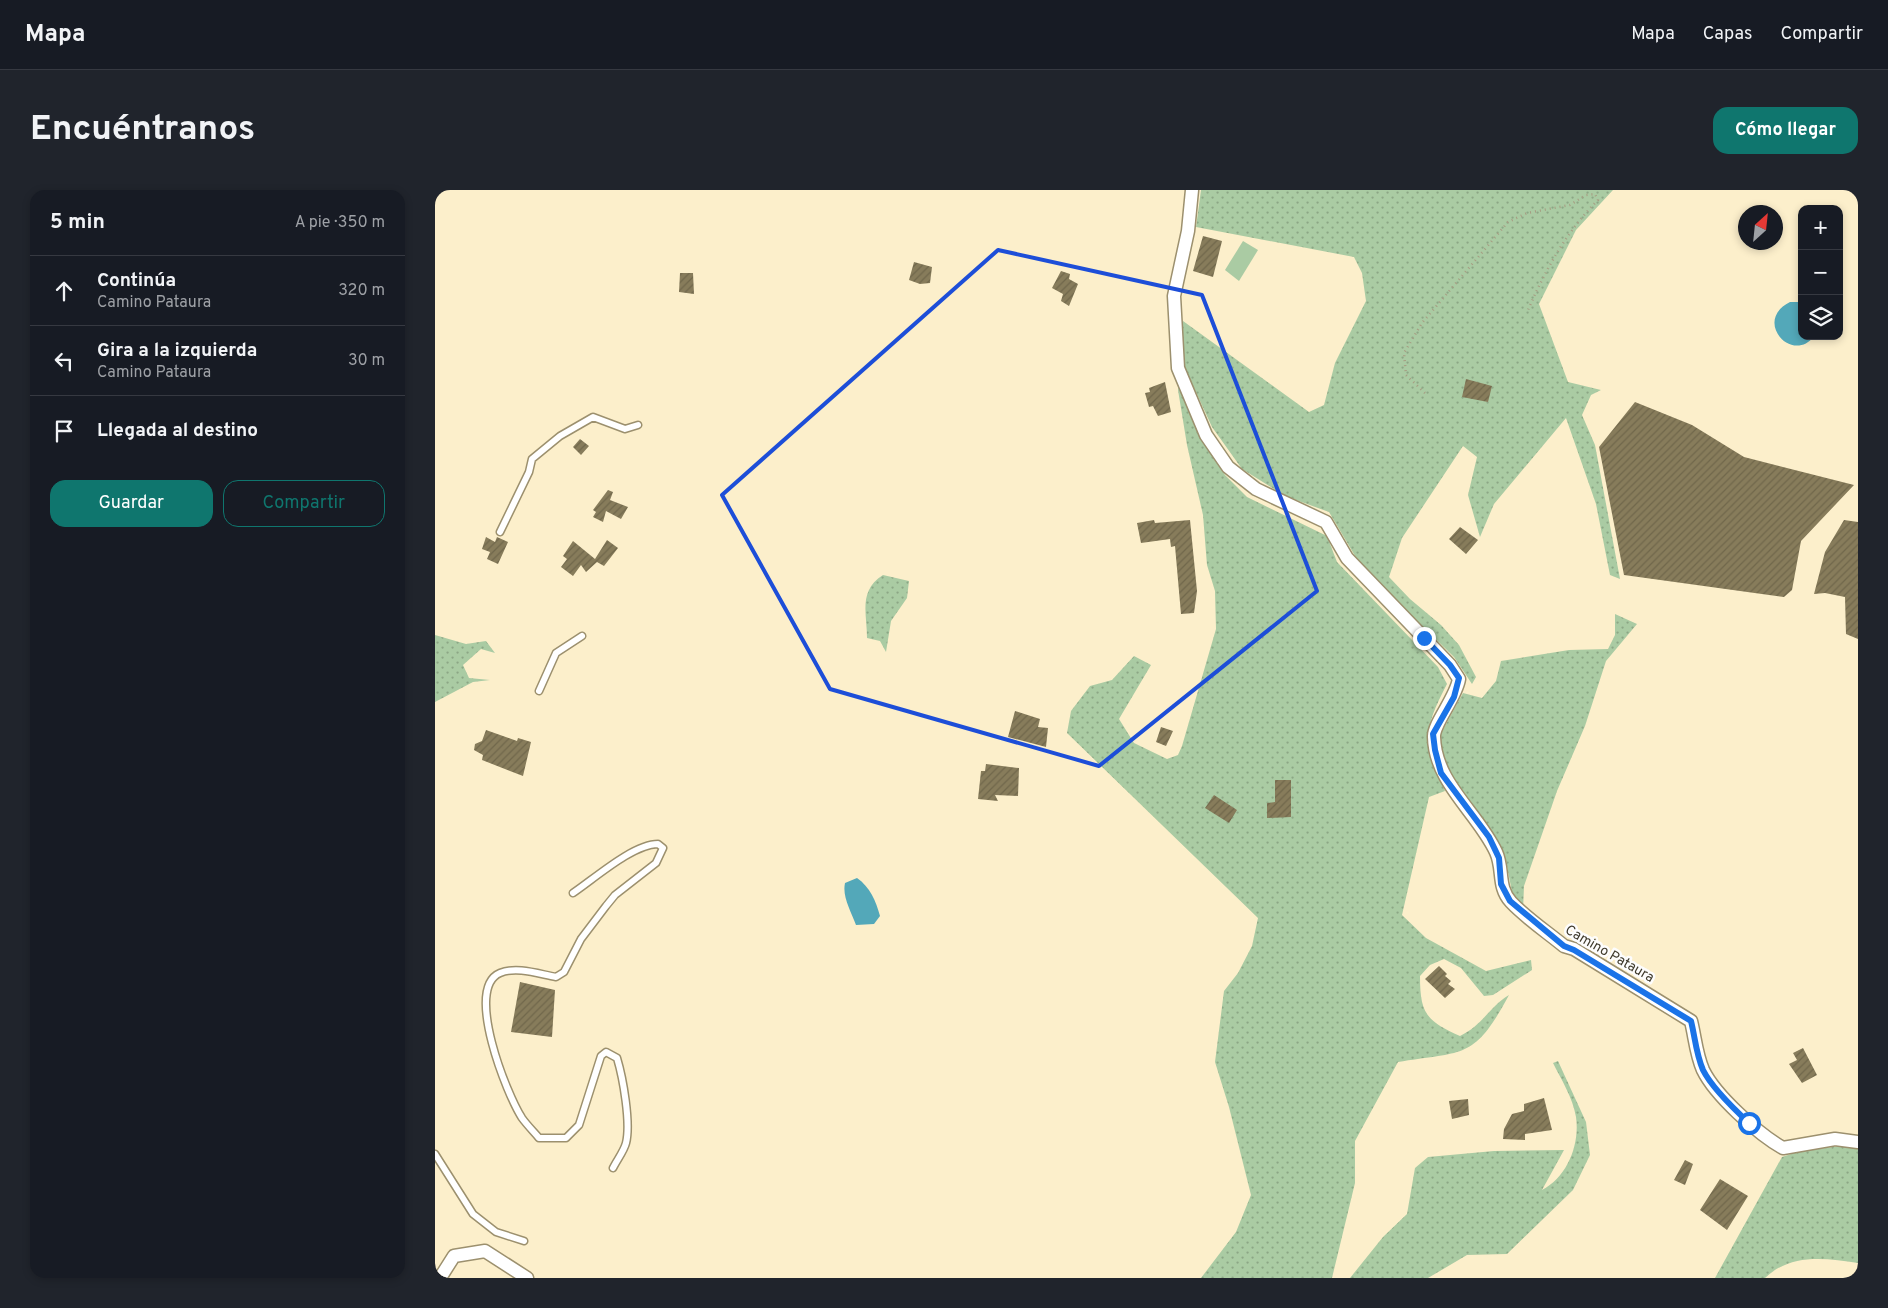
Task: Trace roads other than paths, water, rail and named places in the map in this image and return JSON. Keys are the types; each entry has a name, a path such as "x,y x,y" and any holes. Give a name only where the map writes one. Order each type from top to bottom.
{"street":[{"name":"Camino Pataura","path":"1192,190 1188,230 1174,296 1178,368 1206,435 1228,467 1256,489 1327,522 1347,558 1450,665 1459,678 1454,697 1433,734 1435,750 1441,773 1489,837 1499,858 1501,884 1510,901 1564,946 1574,950 1691,1021 1697,1053 1703,1071 1734,1109 1769,1140 1783,1148 1835,1139 1858,1142"},
{"path":"440,1278 454,1256 485,1251 527,1278"}],"lane":[{"path":"500,532 529,472 532,460 560,436 593,417 625,429 638,425"},
{"path":"539,691 556,653 582,636"},
{"path":"573,893 637,849 650,844 658,844 663,848 656,863 615,895 591,924 564,972 556,977 517,970 499,973 490,981 485,999 487,1020 502,1076 521,1117 539,1138 566,1138 579,1125 601,1056 606,1052 617,1058 623,1078 626,1143 613,1168"},
{"path":"435,1154 473,1214 497,1232 524,1241"}],"water":[{"path":"1790,302 1798,302 1798,340 1810,340 1805,344 1796,346 1787,343 1780,337 1775,329 1775,319 1779,310"},
{"path":"857,878 869,890 877,905 880,916 874,924 856,925 847,904 845,883"}]}
